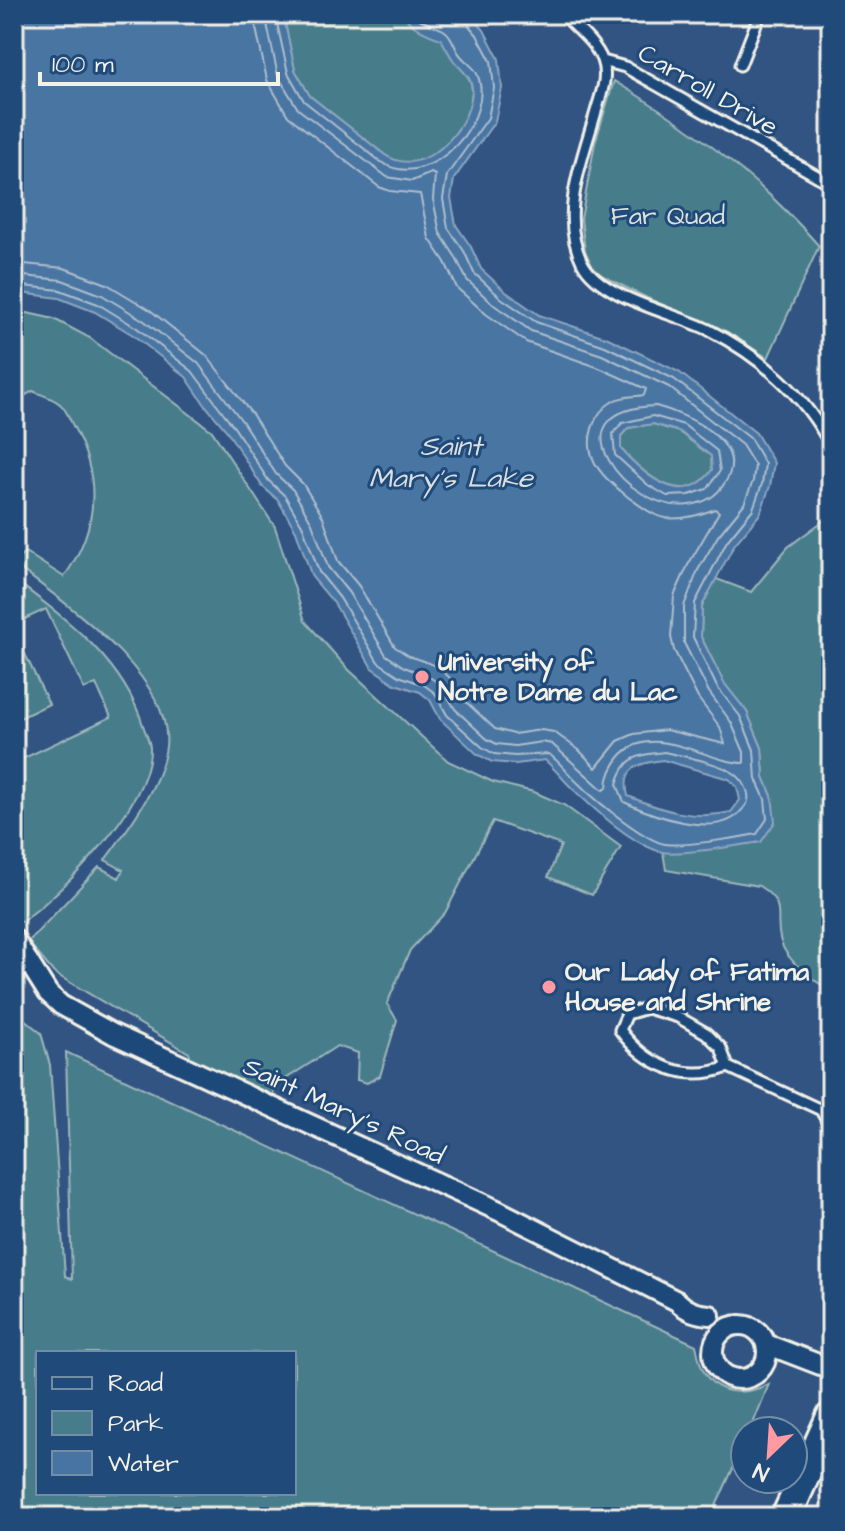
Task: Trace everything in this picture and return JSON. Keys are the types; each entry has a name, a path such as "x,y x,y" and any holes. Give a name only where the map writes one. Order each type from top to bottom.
{"main road":[{"path":"786,1517 831,1417"}],"street":[{"name":"Saint Mary's Road","path":"14,939 48,993 61,1005 113,1034 499,1211 677,1301 691,1301 702,1306 730,1327 748,1326 756,1330 766,1344 831,1369"},
{"path":"730,1327 717,1339 714,1356 716,1364 729,1377 747,1379 762,1369 766,1362 766,1344"}],"lane":[{"path":"563,14 603,61 604,85 578,177 573,207 573,229 583,264 601,284 707,329 763,363 808,410 831,446"},
{"path":"740,65 760,14"},
{"name":"Carroll Drive","path":"603,61 625,67 831,184"},
{"path":"728,1067 721,1048 706,1033 678,1017 647,1008 627,1014 620,1030 629,1043 649,1059 681,1073 707,1075 728,1067 826,1108 828,1126 831,1128"}],"green space":[{"path":"283,14 403,14 420,30 441,38 452,58 469,78 472,92 463,122 442,148 429,157 415,162 400,161 385,155 310,96 295,70"},
{"name":"Far Quad","path":"614,81 670,116 723,155 773,198 819,246 768,358 727,332 595,272 585,251 581,219 595,143"},
{"path":"14,310 54,319 90,338 212,431 275,527 305,621 347,668 448,761 493,782 534,792 564,805 621,847 592,895 548,877 561,845 493,821 445,913 410,950 387,1004 397,1020 380,1076 367,1083 357,1080 358,1053 337,1046 278,1084 272,1096 191,1058 189,1053 54,973 28,942 99,867 119,878 123,870 105,860 151,791 166,746 164,720 153,694 134,668 86,620 14,564 25,552 64,577 84,540 92,503 92,484 82,445 63,407 55,400 33,391 14,402"},
{"path":"653,424 679,432 711,456 712,470 701,482 677,488 665,484 641,469 621,449 621,436 628,428"},
{"path":"831,515 831,990 802,970 784,949 779,933 777,905 768,893 759,886 666,870 663,852 761,842 772,796 764,777 762,748 747,712 724,683 701,637 702,607 714,578 751,592 788,547"},
{"path":"20,584 76,629 108,663 134,702 150,748 147,770 121,820 81,869 21,922 14,921 14,753 18,761 111,717 96,684 84,689 46,609 14,624 14,586"},
{"path":"14,631 49,704 14,721"},
{"path":"14,1006 18,1014 41,1033 50,1065 65,1276 72,1279 66,1052 696,1345 703,1370 709,1379 724,1389 742,1392 769,1384 756,1415 729,1415 729,1477 711,1517 14,1517"}],"water":[{"name":"Saint Mary's Lake","path":"14,14 283,14 295,70 310,96 385,155 400,161 414,161 442,148 453,136 469,107 472,87 441,39 420,30 403,14 470,14 484,30 499,59 502,88 495,121 454,179 451,198 456,225 481,269 506,292 539,315 608,338 679,372 756,433 774,463 760,514 734,545 702,606 701,637 724,683 747,712 762,748 764,777 772,796 775,822 761,842 696,851 662,852 640,843 593,808 545,760 516,764 492,762 477,754 440,719 430,700 420,692 395,684 372,668 334,603 312,577 296,531 278,500 262,486 227,431 186,377 133,335 95,312 59,298 14,292","holes":["653,424 680,432 711,456 712,470 701,482 677,488 665,484 641,469 621,449 621,436 628,428","663,760 729,779 737,787 740,800 731,812 691,815 666,810 628,796 627,779 634,768"]}],"place":[{"name":"University of Notre Dame du Lac","path":"422,677"},
{"name":"Our Lady of Fatima House and Shrine","path":"549,987"}]}
